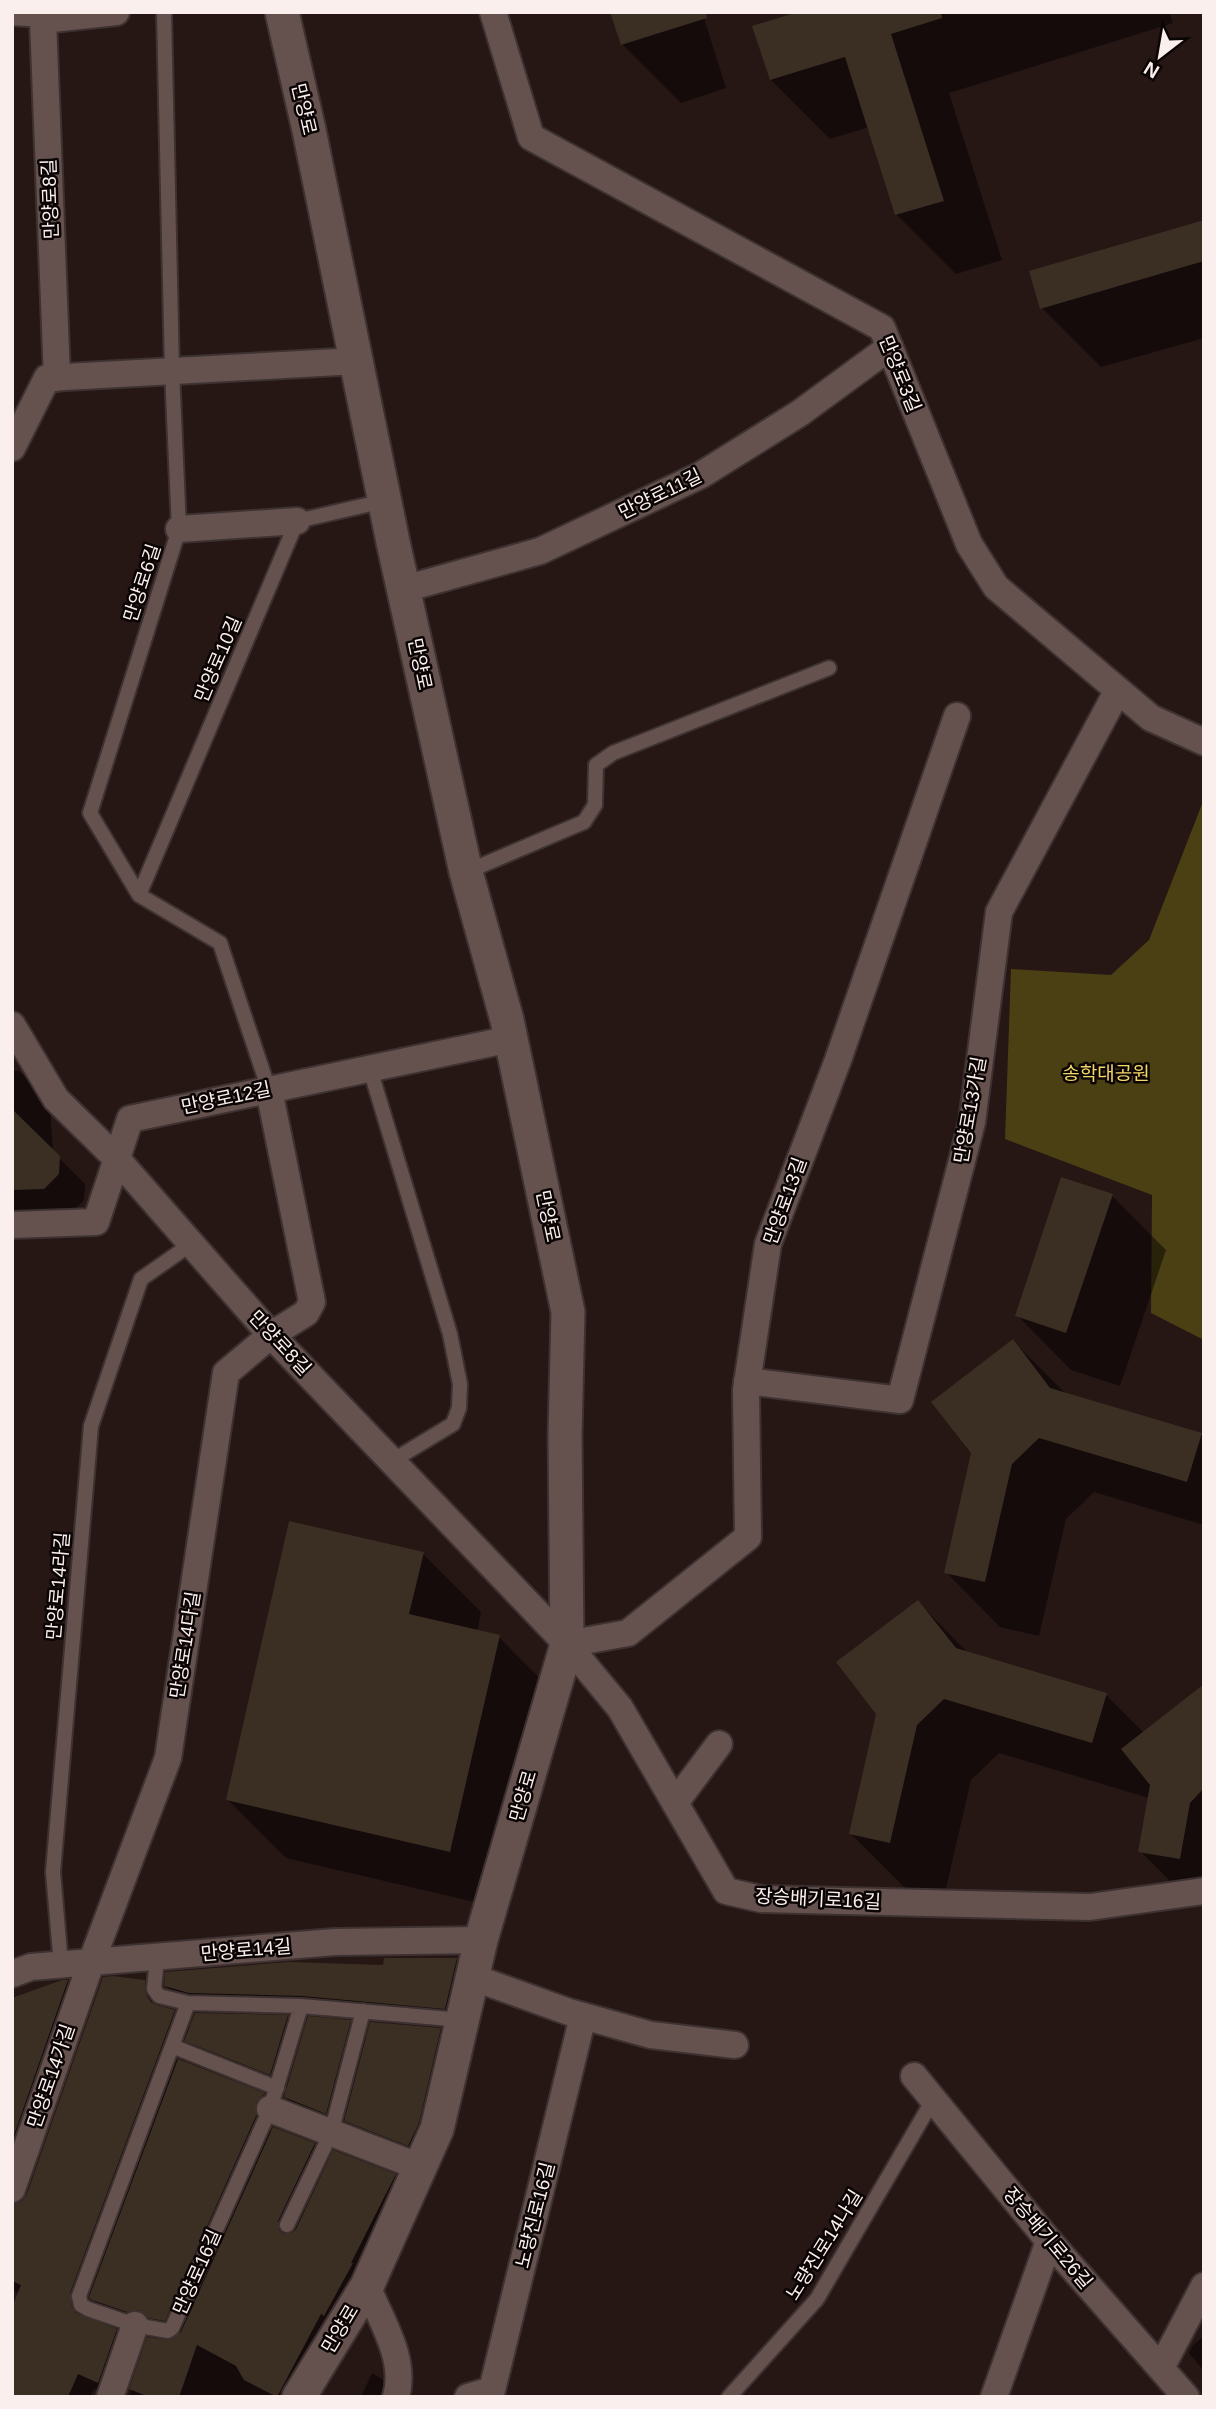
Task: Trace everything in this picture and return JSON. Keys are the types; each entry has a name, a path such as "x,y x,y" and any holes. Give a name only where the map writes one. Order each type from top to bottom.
{"street":[{"path":"43,20 116,12"},
{"name":"만양로","path":"282,12 309,130 384,501 466,872 511,1039 568,1312 565,1435 567,1644 481,1940 437,2129 367,2286 299,2397"},
{"name":"만양로3길","path":"493,12 531,137 882,328 969,544 996,587 1151,718 1204,742"},
{"name":"만양로8길","path":"43,20 57,378"},
{"name":"만양로11길","path":"404,589 540,551 701,475 800,412 890,347"},
{"path":"12,448 47,378 356,362"},
{"path":"179,529 297,521"},
{"name":"만양로13가길","path":"747,1381 900,1400 972,1122 999,912 1118,690"},
{"name":"만양로13길","path":"567,1644 628,1633 748,1537 747,1381 768,1244 838,1060 957,716"},
{"name":"만양로8길","path":"12,1025 56,1099 117,1159 271,1335 567,1644"},
{"name":"만양로12길","path":"12,1224 96,1222 130,1119 511,1039"},
{"name":"만양로14다길","path":"91,1963 168,1758 226,1373 271,1335 306,1313 312,1302 269,1090"},
{"name":"장승배기로16길","path":"567,1644 620,1708 726,1891 761,1899 1090,1907 1204,1891"},
{"path":"675,1803 719,1744"},
{"name":"만양로14길","path":"12,1974 31,1967 335,1942 481,1940"},
{"name":"만양로14가길","path":"12,2189 91,1963"},
{"path":"472,1977 583,2016 651,2035 736,2045"},
{"name":"노량진로16길","path":"468,2397 492,2390 583,2016"},
{"name":"장승배기로26길","path":"914,2076 1049,2241 1186,2397"},
{"path":"274,2098 331,2133 420,2167"},
{"path":"994,2397 1049,2241"},
{"path":"367,2286 396,2349 399,2386 396,2397"},
{"path":"1161,2368 1204,2286"},
{"path":"110,2397 135,2325"}],"lane":[{"name":"만양로6길","path":"164,12 172,371 179,529 90,813 139,895 220,943 269,1090"},
{"path":"12,18 43,20"},
{"path":"297,521 384,501"},
{"name":"만양로10길","path":"139,895 297,521"},
{"path":"466,872 584,822 595,805 596,765 613,753 829,668"},
{"path":"370,1069 450,1334 460,1384 459,1408 453,1424 392,1461"},
{"name":"만양로14라길","path":"61,1965 53,1872 91,1426 141,1279 191,1244"},
{"path":"157,1958 154,1989 159,1996 188,2003 302,2006 462,2020"},
{"name":"만양로16길","path":"188,2003 79,2296 81,2305 135,2325 168,2331 172,2328 274,2098"},
{"path":"172,2046 274,2098 302,2006"},
{"path":"286,2225 331,2133 363,2011"},
{"name":"노량진로14나길","path":"729,2397 817,2299 933,2100"}],"green space":[{"name":"송학대공원","path":"1204,799 1204,1340 1151,1313 1152,1195 1005,1139 1011,969 1111,975 1149,940"}],"building":[{"path":"610,12 706,12 707,18 621,45"},
{"path":"798,12 941,12 942,18 891,34 944,201 895,215 845,57 770,80 752,26"},
{"path":"1204,220 1204,261 1040,309 1029,271"},
{"path":"12,1109 60,1156 59,1174 44,1189 12,1190"},
{"path":"1061,1177 1113,1194 1066,1333 1015,1316"},
{"path":"1013,1339 1050,1388 1202,1433 1187,1482 1039,1438 1012,1464 985,1582 944,1573 971,1453 931,1402"},
{"path":"289,1521 424,1552 409,1614 500,1635 450,1852 226,1800"},
{"path":"918,1600 956,1648 1107,1693 1092,1743 944,1699 917,1725 890,1843 849,1834 876,1714 836,1662"},
{"path":"1204,1684 1204,1788 1190,1803 1180,1859 1138,1852 1150,1785 1121,1749"},
{"path":"384,1958 457,1958 445,2009 302,1996 189,1993 164,1986 165,1972 289,1962 383,1965"},
{"path":"103,1977 145,1980 146,1994 151,2002 175,2010 70,2293 72,2307 76,2313 117,2329 98,2383 78,2374 68,2397 12,2397 12,2307 21,2285 12,2281 12,2204 22,2201 27,2194"},
{"path":"68,1980 12,2141 12,1998"},
{"path":"195,2013 288,2015 270,2075 184,2041"},
{"path":"308,2016 351,2020 326,2114 284,2097"},
{"path":"370,2022 441,2028 419,2123 408,2146 344,2121"},
{"path":"178,2059 265,2093 256,2103 256,2116 165,2321 148,2318 139,2310 127,2312 89,2297"},
{"path":"273,2127 315,2143 278,2221 279,2230 284,2234 292,2233 296,2229 333,2150 396,2174 324,2316 321,2314 277,2397 244,2380 236,2366 197,2345 179,2397 149,2397 129,2389 147,2337 170,2340 181,2332"}]}
